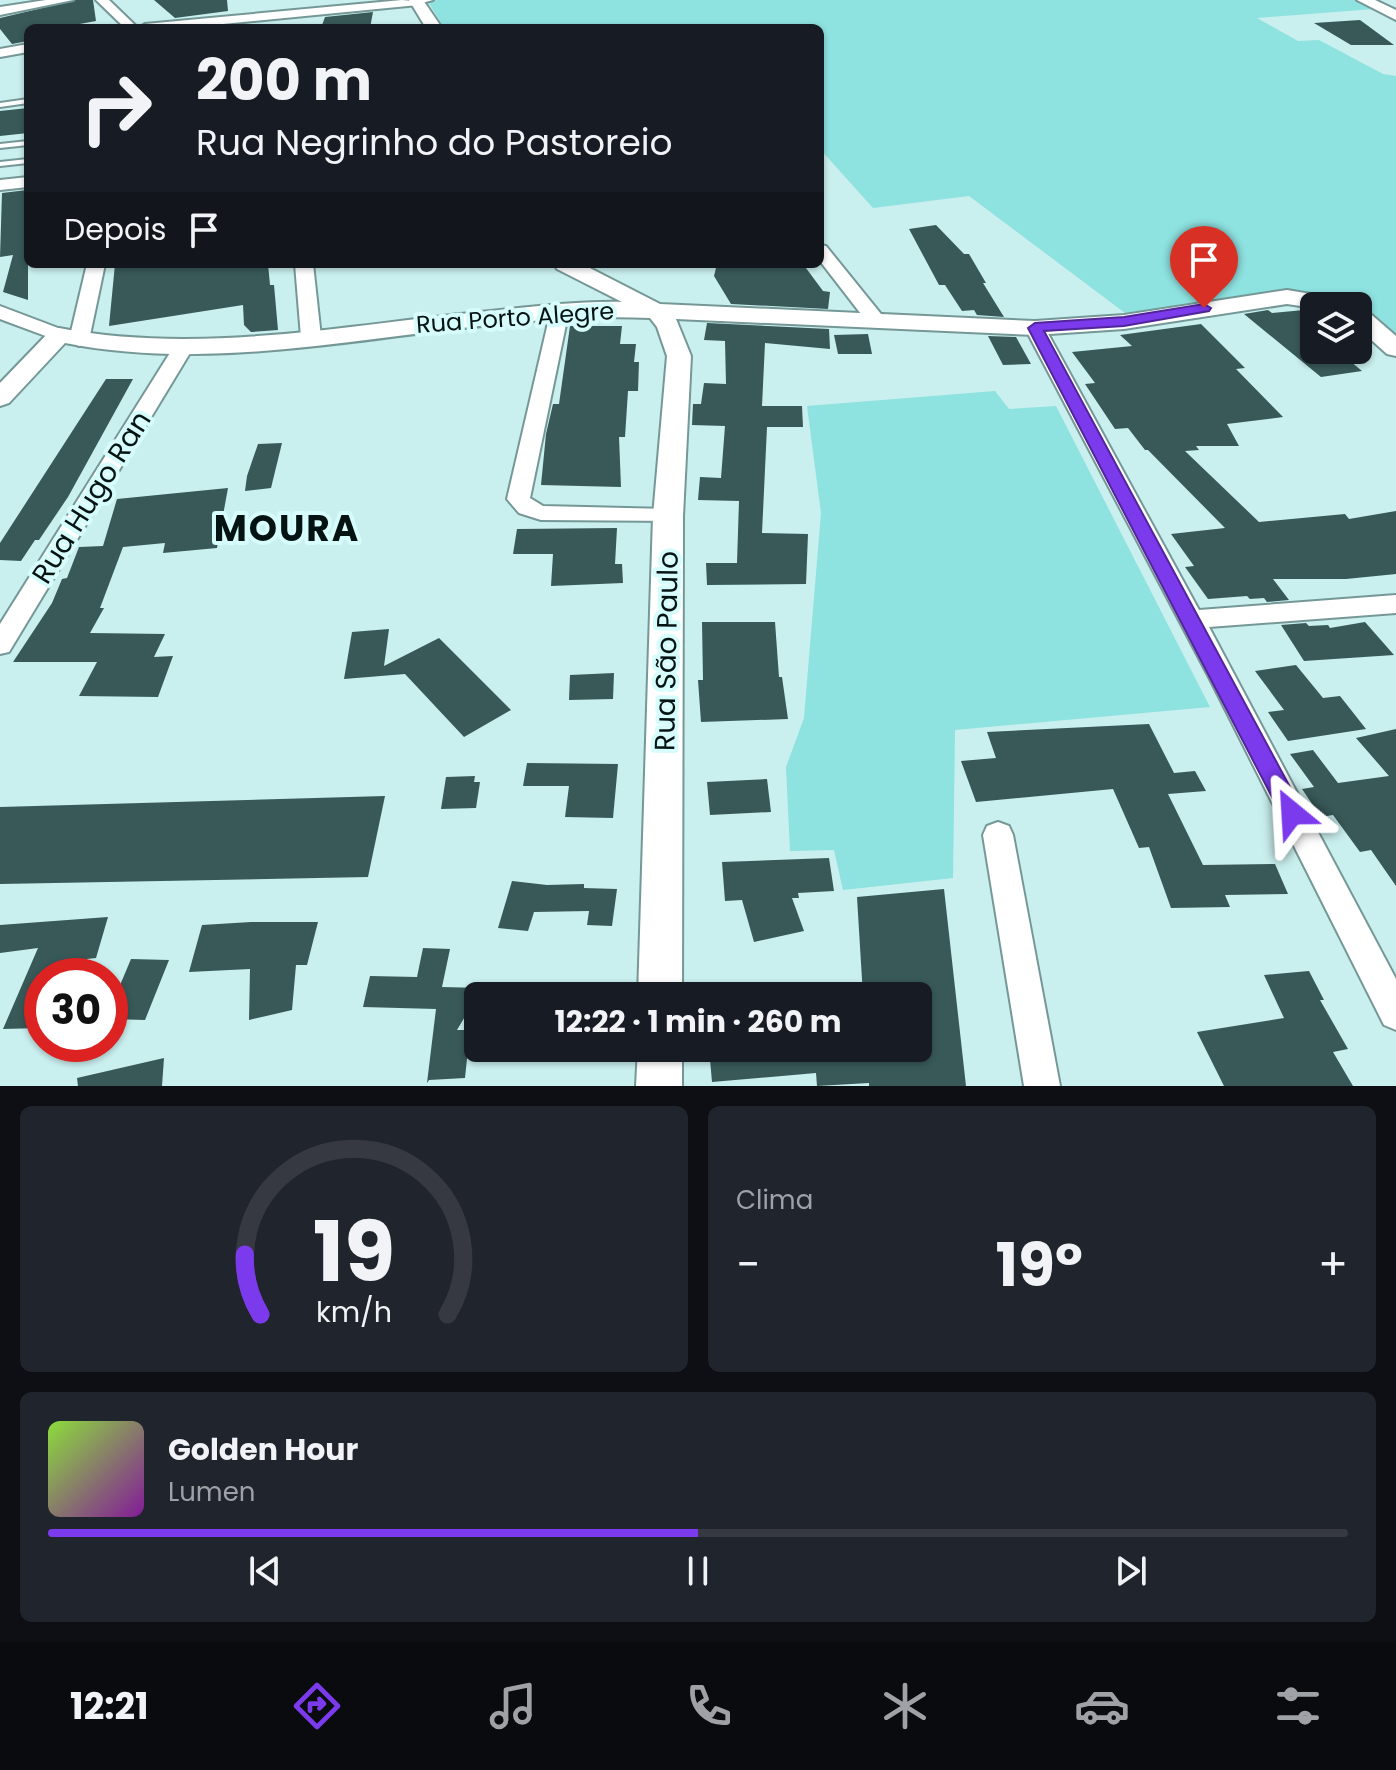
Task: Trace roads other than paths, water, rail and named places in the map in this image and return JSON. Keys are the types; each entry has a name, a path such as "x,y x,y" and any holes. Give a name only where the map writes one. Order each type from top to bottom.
{"street":[{"path":"0,11 67,0"},
{"path":"102,0 128,24"},
{"path":"260,0 282,17"},
{"path":"1364,0 1396,16"},
{"path":"195,24 422,1 432,24"},
{"path":"0,53 24,49"},
{"path":"0,185 24,182"},
{"path":"824,255 878,323"},
{"path":"0,398 69,337 95,268"},
{"path":"304,268 311,337"},
{"path":"573,268 658,312"},
{"name":"Rua Porto Alegre","path":"0,312 69,337 183,348 244,346 560,310 616,309 1035,328 1124,322 1287,297 1300,299"},
{"path":"560,310 518,499 527,508 541,513 668,516"},
{"name":"Rua São Paulo","path":"658,312 669,326 679,356 668,516 660,982"},
{"path":"1035,328 1191,619 1396,1014"},
{"path":"1372,328 1396,349"},
{"name":"Rua Hugo Ran","path":"0,645 183,348"},
{"path":"1191,619 1396,604"},
{"path":"998,835 1042,1086"},
{"path":"659,1086 660,1062"}],"lane":[{"path":"0,105 24,102"},
{"path":"0,146 24,143"},
{"path":"1,164 24,161"}],"district":[{"name":"MOURA","path":"287,528"}]}
